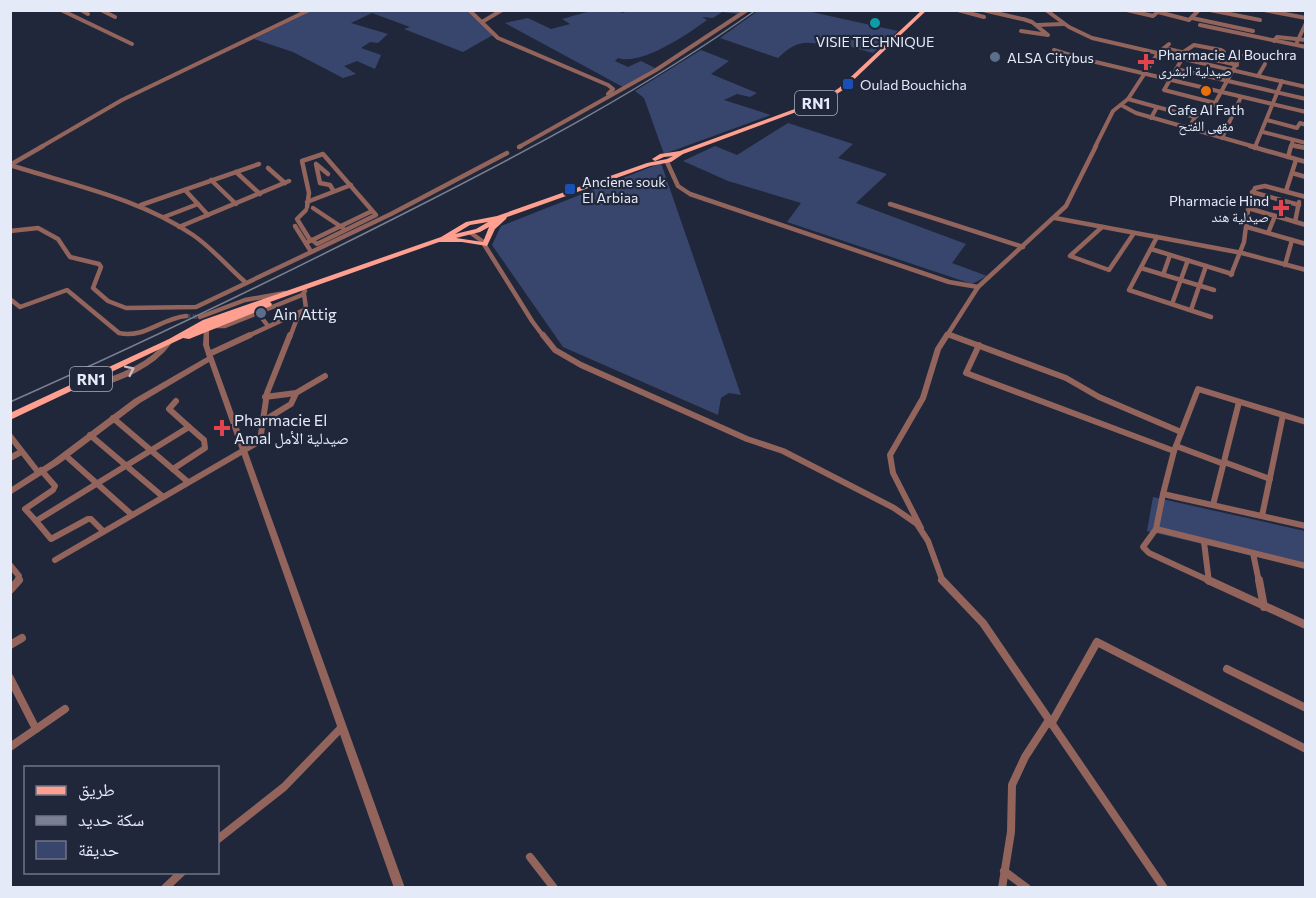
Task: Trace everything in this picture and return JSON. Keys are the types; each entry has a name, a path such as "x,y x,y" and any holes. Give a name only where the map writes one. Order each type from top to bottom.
{"main road":[{"name":"RN1","path":"480,227 498,218 666,159 827,98 841,89 925,10"},
{"path":"434,241 459,239 483,243 489,239 492,228 509,214"},
{"path":"468,231 480,227"},
{"name":"RN1","path":"10,417 202,325 287,294 305,291 434,241 468,231"},
{"name":"RN1","path":"202,325 215,326 250,307"},
{"name":"RN1","path":"170,342 194,334 202,325"}],"street":[{"path":"61,10 132,44"},
{"path":"81,10 88,14"},
{"path":"101,10 115,17"},
{"path":"10,165 122,100 309,10"},
{"path":"469,10 495,36 613,88 613,91 569,117"},
{"path":"482,22 502,10"},
{"path":"519,147 649,74 747,10"},
{"path":"958,10 984,17"},
{"path":"983,10 1022,19 1036,25 1048,36 1021,31"},
{"path":"1046,10 1064,24 1092,38 1305,87"},
{"path":"1174,16 1179,10"},
{"path":"1210,10 1260,20"},
{"path":"1252,33 1264,10 1305,16"},
{"path":"1274,10 1305,16"},
{"path":"1129,11 1153,16 1159,11 1188,20 1198,12"},
{"path":"1190,11 1198,12"},
{"path":"1192,18 1274,41 1304,47 1305,40 1283,36 1277,37 1274,41"},
{"path":"1295,45 1305,23"},
{"path":"1036,25 1064,24"},
{"path":"1200,25 1252,33"},
{"path":"1164,888 983,623 945,585 939,575 919,518 889,462 890,455 923,398 935,356 978,287 1055,218 1070,200 1111,114 1128,99 1158,53 1169,44"},
{"path":"1182,52 1194,45 1221,50 1224,52 1219,61"},
{"path":"1164,48 1237,65"},
{"path":"1054,50 1304,111 1303,124 1297,128 1267,120"},
{"path":"1189,128 1195,117 1215,103 1241,55"},
{"path":"1182,59 1164,90 1215,103"},
{"path":"1258,76 1264,64"},
{"path":"1176,69 1305,99"},
{"path":"1255,148 1282,81"},
{"path":"1222,138 1241,97"},
{"path":"1128,99 1195,117"},
{"path":"1121,105 1126,109 1151,117 1305,162"},
{"path":"1151,117 1157,107"},
{"path":"1263,132 1305,148"},
{"path":"1293,142 1305,143"},
{"path":"1288,157 1293,142"},
{"path":"10,231 38,228 56,237 62,249 73,260 99,264 101,267 93,288 101,297 114,304 138,309 194,308 391,214 507,153"},
{"path":"295,226 309,241 317,244 376,215 323,154 302,161 309,193 306,206 297,219 309,241 310,250"},
{"path":"666,159 678,186 690,194 941,279 969,287 978,287"},
{"path":"1286,191 1296,160"},
{"path":"141,205 259,164"},
{"path":"327,174 316,164 320,183 330,185 333,190"},
{"path":"10,165 141,205 198,238 244,281"},
{"path":"179,227 287,182 268,168"},
{"path":"319,177 339,171"},
{"path":"236,172 260,194"},
{"path":"1292,173 1305,177"},
{"path":"211,180 236,204"},
{"path":"306,206 333,190 351,185"},
{"path":"1151,249 1231,274 1242,253 1252,192 1261,186 1303,196 1295,222"},
{"path":"184,190 208,215"},
{"path":"1252,192 1299,205"},
{"path":"164,217 198,204"},
{"path":"890,204 1023,246"},
{"path":"306,206 313,208 346,230"},
{"path":"1248,208 1305,225"},
{"path":"309,241 372,210"},
{"path":"1268,233 1275,216"},
{"path":"1055,218 1242,253 1305,269"},
{"path":"1102,226 1070,256 1109,270 1134,233"},
{"path":"480,227 483,243"},
{"path":"1247,227 1305,244"},
{"path":"468,231 483,243 532,321 555,350 581,365 715,423 747,440 783,451 894,508 921,528"},
{"path":"1157,237 1130,290 1211,317"},
{"path":"1285,265 1292,240"},
{"path":"1162,274 1170,255"},
{"path":"1172,304 1188,261"},
{"path":"1191,310 1206,266"},
{"path":"1141,268 1214,290"},
{"path":"10,299 20,307 67,290 119,333 129,336 137,335 176,316 186,315"},
{"path":"55,560 260,441 265,397 296,321 305,309 305,291 250,307"},
{"path":"250,307 253,298 287,294"},
{"path":"250,307 268,326"},
{"path":"10,492 209,352 305,309"},
{"path":"202,325 243,452 400,888"},
{"path":"194,334 209,352"},
{"path":"948,334 1066,378 1099,397 1181,432"},
{"path":"979,345 966,373 1175,448 1270,479"},
{"path":"265,397 296,393 325,376"},
{"path":"1305,422 1198,389 1175,448 1155,529 1143,547 1146,552 1305,625"},
{"path":"263,421 291,404 296,393"},
{"path":"173,469 205,448 204,440 169,409 176,401"},
{"path":"1213,505 1239,402"},
{"path":"1262,516 1283,415"},
{"path":"113,418 188,482"},
{"path":"36,521 189,427"},
{"path":"90,435 162,496"},
{"path":"10,436 21,452 56,486 25,509 51,538 56,538 88,519 93,520 103,531"},
{"path":"10,458 21,452"},
{"path":"65,455 131,514"},
{"path":"1163,494 1305,526"},
{"path":"1155,529 1305,566 1305,574"},
{"path":"1204,542 1209,582"},
{"path":"1253,553 1264,607"},
{"path":"10,565 19,576 19,580 10,590"},
{"path":"10,645 22,638"},
{"path":"1002,888 1011,832 1012,785 1025,757 1050,722 1097,642 1305,749"},
{"path":"1227,669 1305,708"},
{"path":"10,678 36,729"},
{"path":"10,747 65,709"},
{"path":"219,838 284,787 342,727"},
{"path":"530,857 554,888"},
{"path":"1004,872 1027,888"},
{"path":"165,888 181,874"}],"green space":[{"path":"609,9 623,13 630,10 743,11 738,14 722,12 713,18 702,17 707,20 664,47 639,57 618,58 615,61 628,67 641,61 655,68 623,87 505,23 528,18 551,29 570,24 562,19 585,13"},
{"path":"313,10 467,11 493,35 463,52 404,29 410,27 372,13 351,23 388,34 378,43 370,42 361,48 381,55 375,69 357,61 344,66 356,74 343,78 293,52 254,39"},
{"path":"759,10 807,11 898,31 873,53 829,41 823,45 799,44 778,58 720,38"},
{"path":"701,50 729,61 711,74 757,93 750,97 737,94 724,100 771,115 664,154 644,98 635,91"},
{"path":"788,123 853,144 838,158 887,174 856,203 966,244 952,263 987,276 972,284 787,222 801,203 728,181 683,161 715,146 737,155"},
{"path":"661,163 741,395 729,393 721,398 718,415 563,347 492,245 501,226"},
{"path":"1153,497 1305,531 1305,568 1147,531"}],"tunnel":[{"path":"186,316 200,317"}],"railway":[{"path":"10,402 257,287 494,167 628,93 756,10"}],"place":[{"name":"VISIE TECHNIQUE","path":"875,23"},
{"name":"ALSA Citybus","path":"995,57"},
{"name":"Pharmacie Al Bouchra صيدلية البشرى","path":"1146,62"},
{"name":"Oulad Bouchicha","path":"848,84"},
{"name":"Cafe Al Fath مقهى الفتح","path":"1206,91"},
{"name":"Anciene souk El Arbiaa","path":"570,189"},
{"name":"Pharmacie Hind صيدلية هند","path":"1281,208"},
{"name":"Ain Attig","path":"261,313"},
{"name":"Pharmacie El Amal صيدلية الأمل","path":"222,428"}]}
